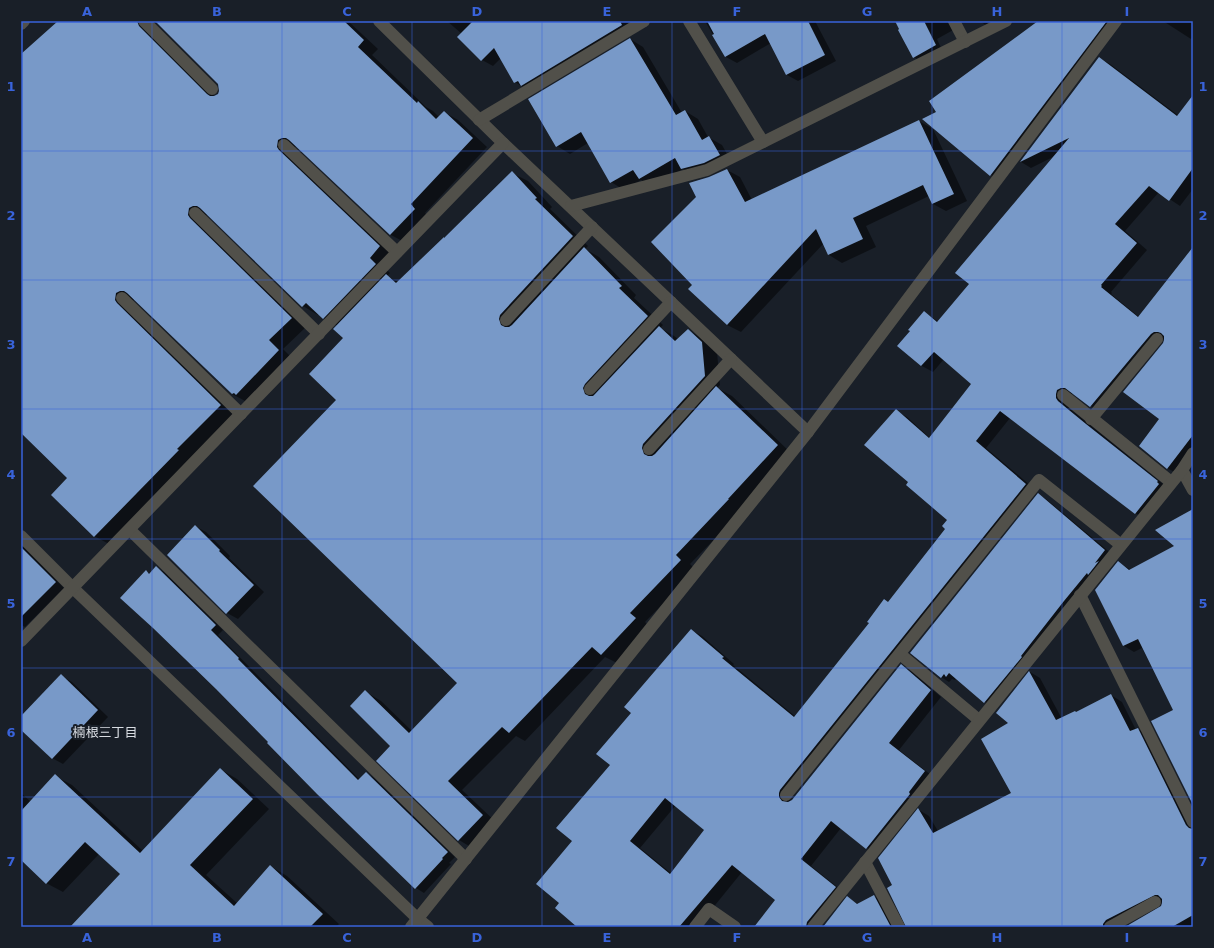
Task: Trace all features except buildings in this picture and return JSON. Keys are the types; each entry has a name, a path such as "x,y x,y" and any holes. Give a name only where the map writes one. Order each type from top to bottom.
{"street":[{"path":"21,24 24,21"},
{"path":"144,21 212,89"},
{"path":"379,21 503,143 808,432"},
{"path":"479,120 644,21"},
{"path":"689,21 763,142"},
{"path":"954,21 964,42"},
{"path":"571,206 707,170 1006,21"},
{"path":"415,923 808,432 1116,21"},
{"path":"21,641 503,143"},
{"path":"284,145 397,252"},
{"path":"195,213 319,334"},
{"path":"506,320 592,227"},
{"path":"122,298 241,414"},
{"path":"590,389 671,302"},
{"path":"1091,419 1157,339"},
{"path":"649,449 731,359"},
{"path":"1063,396 1171,482"},
{"path":"812,927 1182,470 1193,453"},
{"path":"1182,470 1193,490"},
{"path":"786,795 1039,480 1121,545"},
{"path":"130,530 466,859"},
{"path":"21,536 415,923 428,927"},
{"path":"1080,595 1193,822"},
{"path":"900,654 980,720"},
{"path":"865,862 899,927"},
{"path":"1110,927 1155,902"},
{"path":"695,927 709,909 735,927"}],"district":[{"name":"楠根三丁目","path":"105,732"}]}
